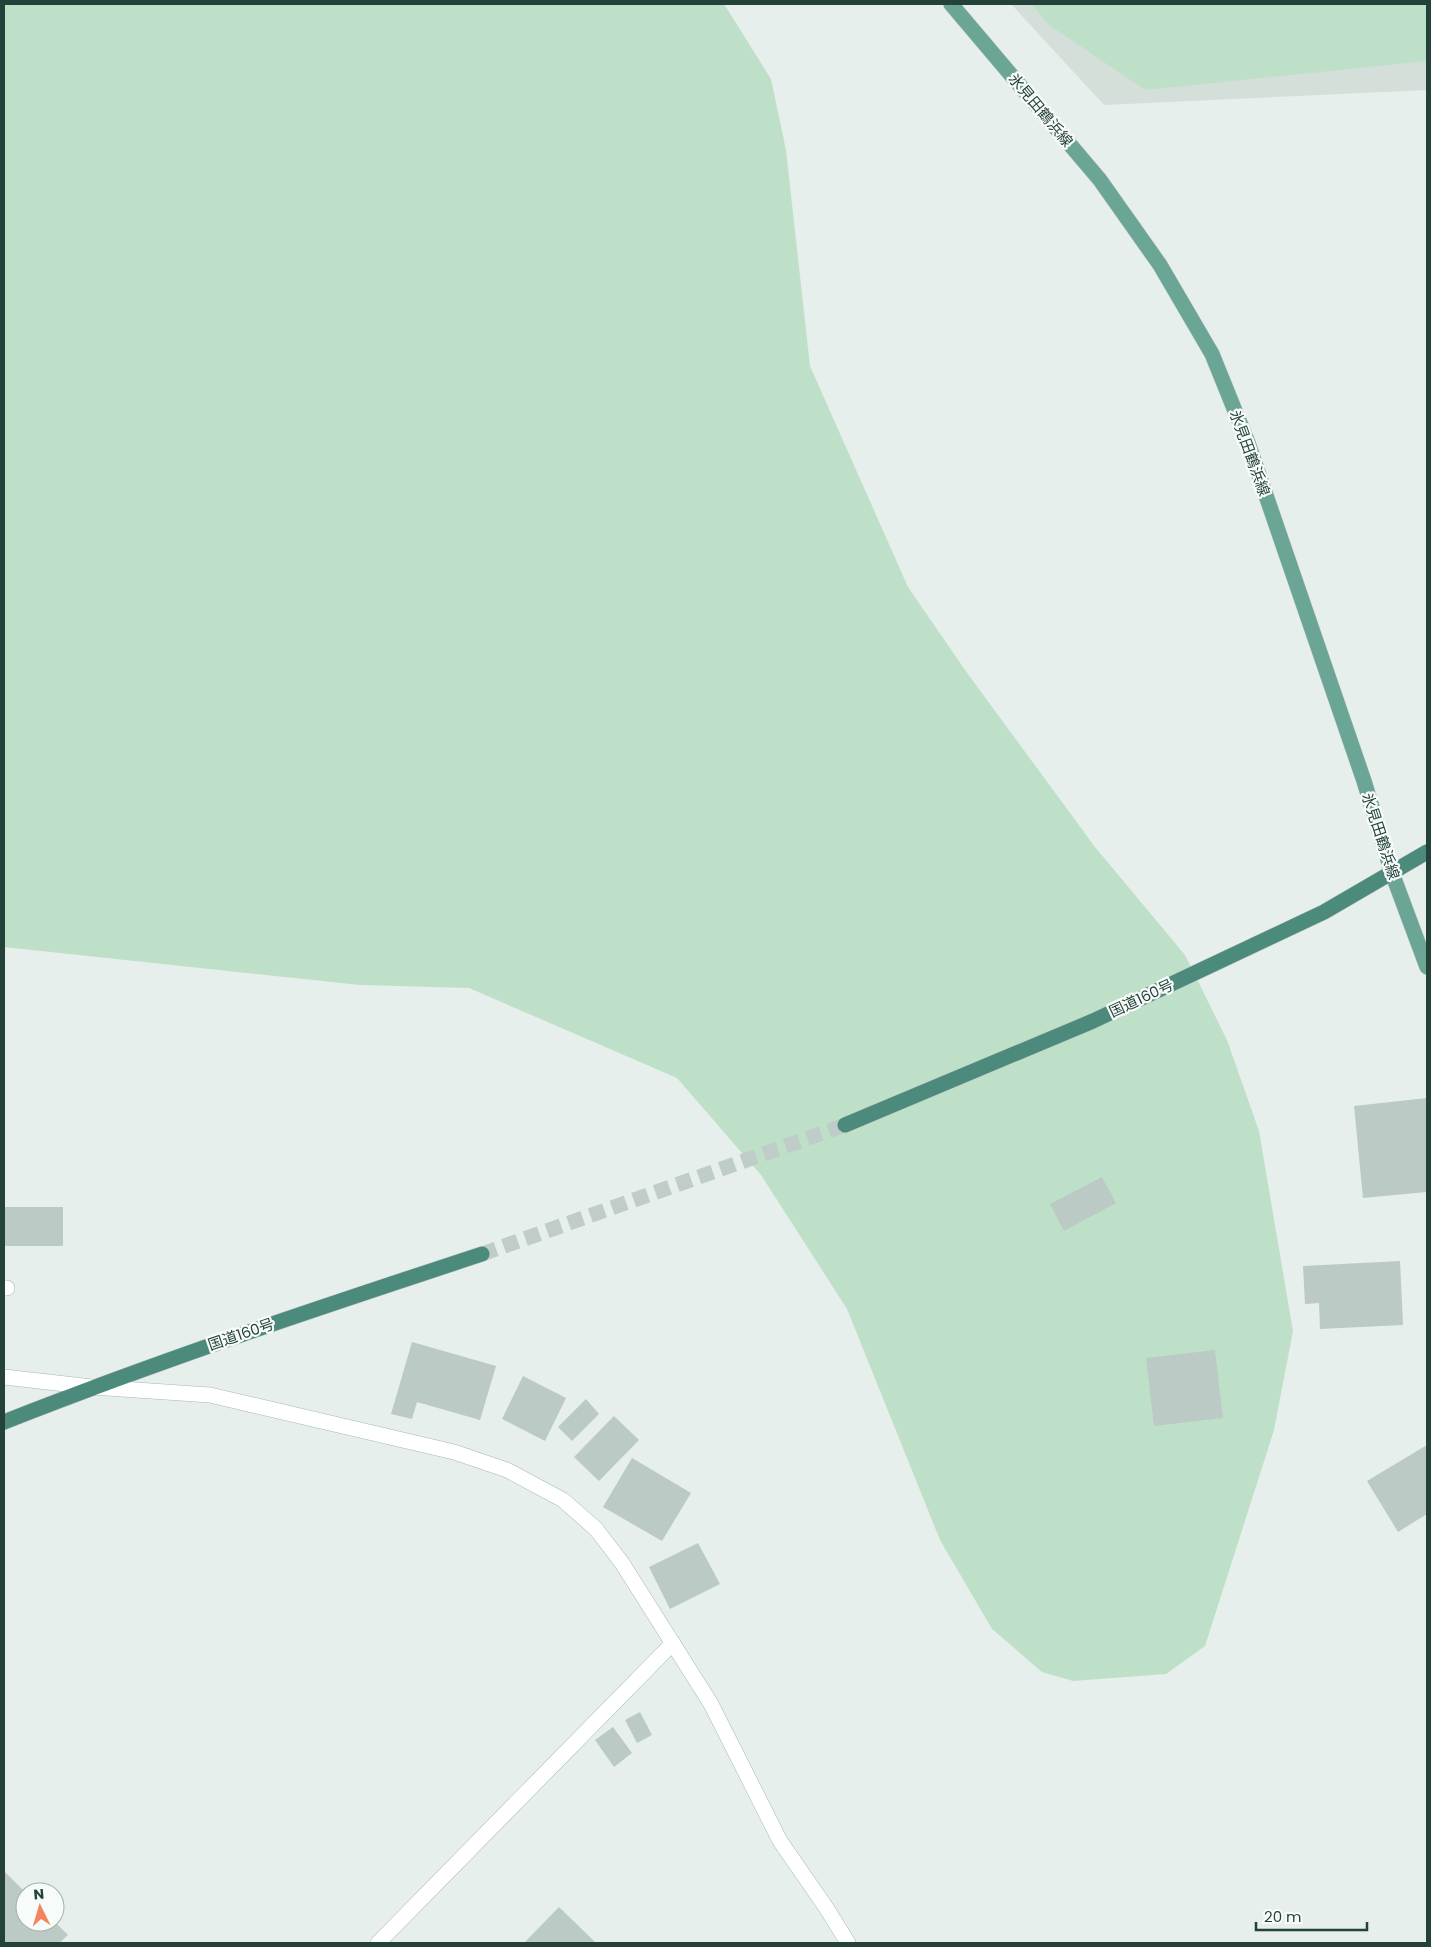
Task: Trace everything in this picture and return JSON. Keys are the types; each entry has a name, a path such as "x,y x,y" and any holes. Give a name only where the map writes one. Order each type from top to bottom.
{"highway":[{"name":"国道160号","path":"845,1125 1093,1021 1324,912 1427,852"},
{"name":"国道160号","path":"4,1422 92,1387 307,1312 482,1254"}],"main road":[{"name":"氷見田鶴浜線","path":"951,4 1100,180 1160,265 1212,354 1248,442 1361,771 1392,872 1427,967"}],"street":[{"path":"4,1377 92,1387 210,1395 454,1452 507,1470 563,1500 596,1529 622,1563 711,1704 780,1841 848,1943"},
{"path":"378,1943 673,1643"}],"shaded area":[{"path":"1011,4 1427,4 1427,90 1104,105"}],"green space":[{"path":"4,4 724,4 771,79 786,150 810,366 908,587 965,670 1095,847 1185,955 1227,1040 1259,1131 1293,1331 1274,1430 1205,1646 1166,1674 1073,1681 1042,1672 992,1629 940,1540 847,1309 761,1175 677,1078 469,988 360,985 4,947"},
{"path":"1031,4 1427,4 1427,61 1145,90 1049,25"}],"building":[{"path":"1427,1098 1427,1192 1363,1198 1354,1106"},
{"path":"1102,1177 1116,1203 1064,1231 1050,1204"},
{"path":"4,1207 63,1207 63,1246 4,1246"},
{"path":"1400,1261 1403,1325 1320,1329 1319,1303 1305,1304 1303,1266"},
{"path":"412,1342 496,1366 480,1420 417,1402 412,1419 391,1414"},
{"path":"1215,1350 1223,1418 1154,1426 1146,1358"},
{"path":"523,1376 566,1398 545,1441 502,1419"},
{"path":"586,1399 599,1414 572,1441 558,1427"},
{"path":"614,1416 639,1440 599,1481 574,1457"},
{"path":"1427,1445 1427,1514 1398,1532 1367,1481"},
{"path":"632,1458 691,1493 662,1541 603,1507"},
{"path":"698,1543 720,1584 670,1609 649,1567"},
{"path":"640,1712 652,1735 637,1743 625,1720"},
{"path":"613,1727 632,1753 614,1767 595,1740"},
{"path":"4,1871 15,1882 15,1932 65,1932 68,1935 59,1943 4,1943"},
{"path":"559,1907 596,1943 524,1943"}],"tunnel":[{"path":"482,1254 845,1125"}]}
